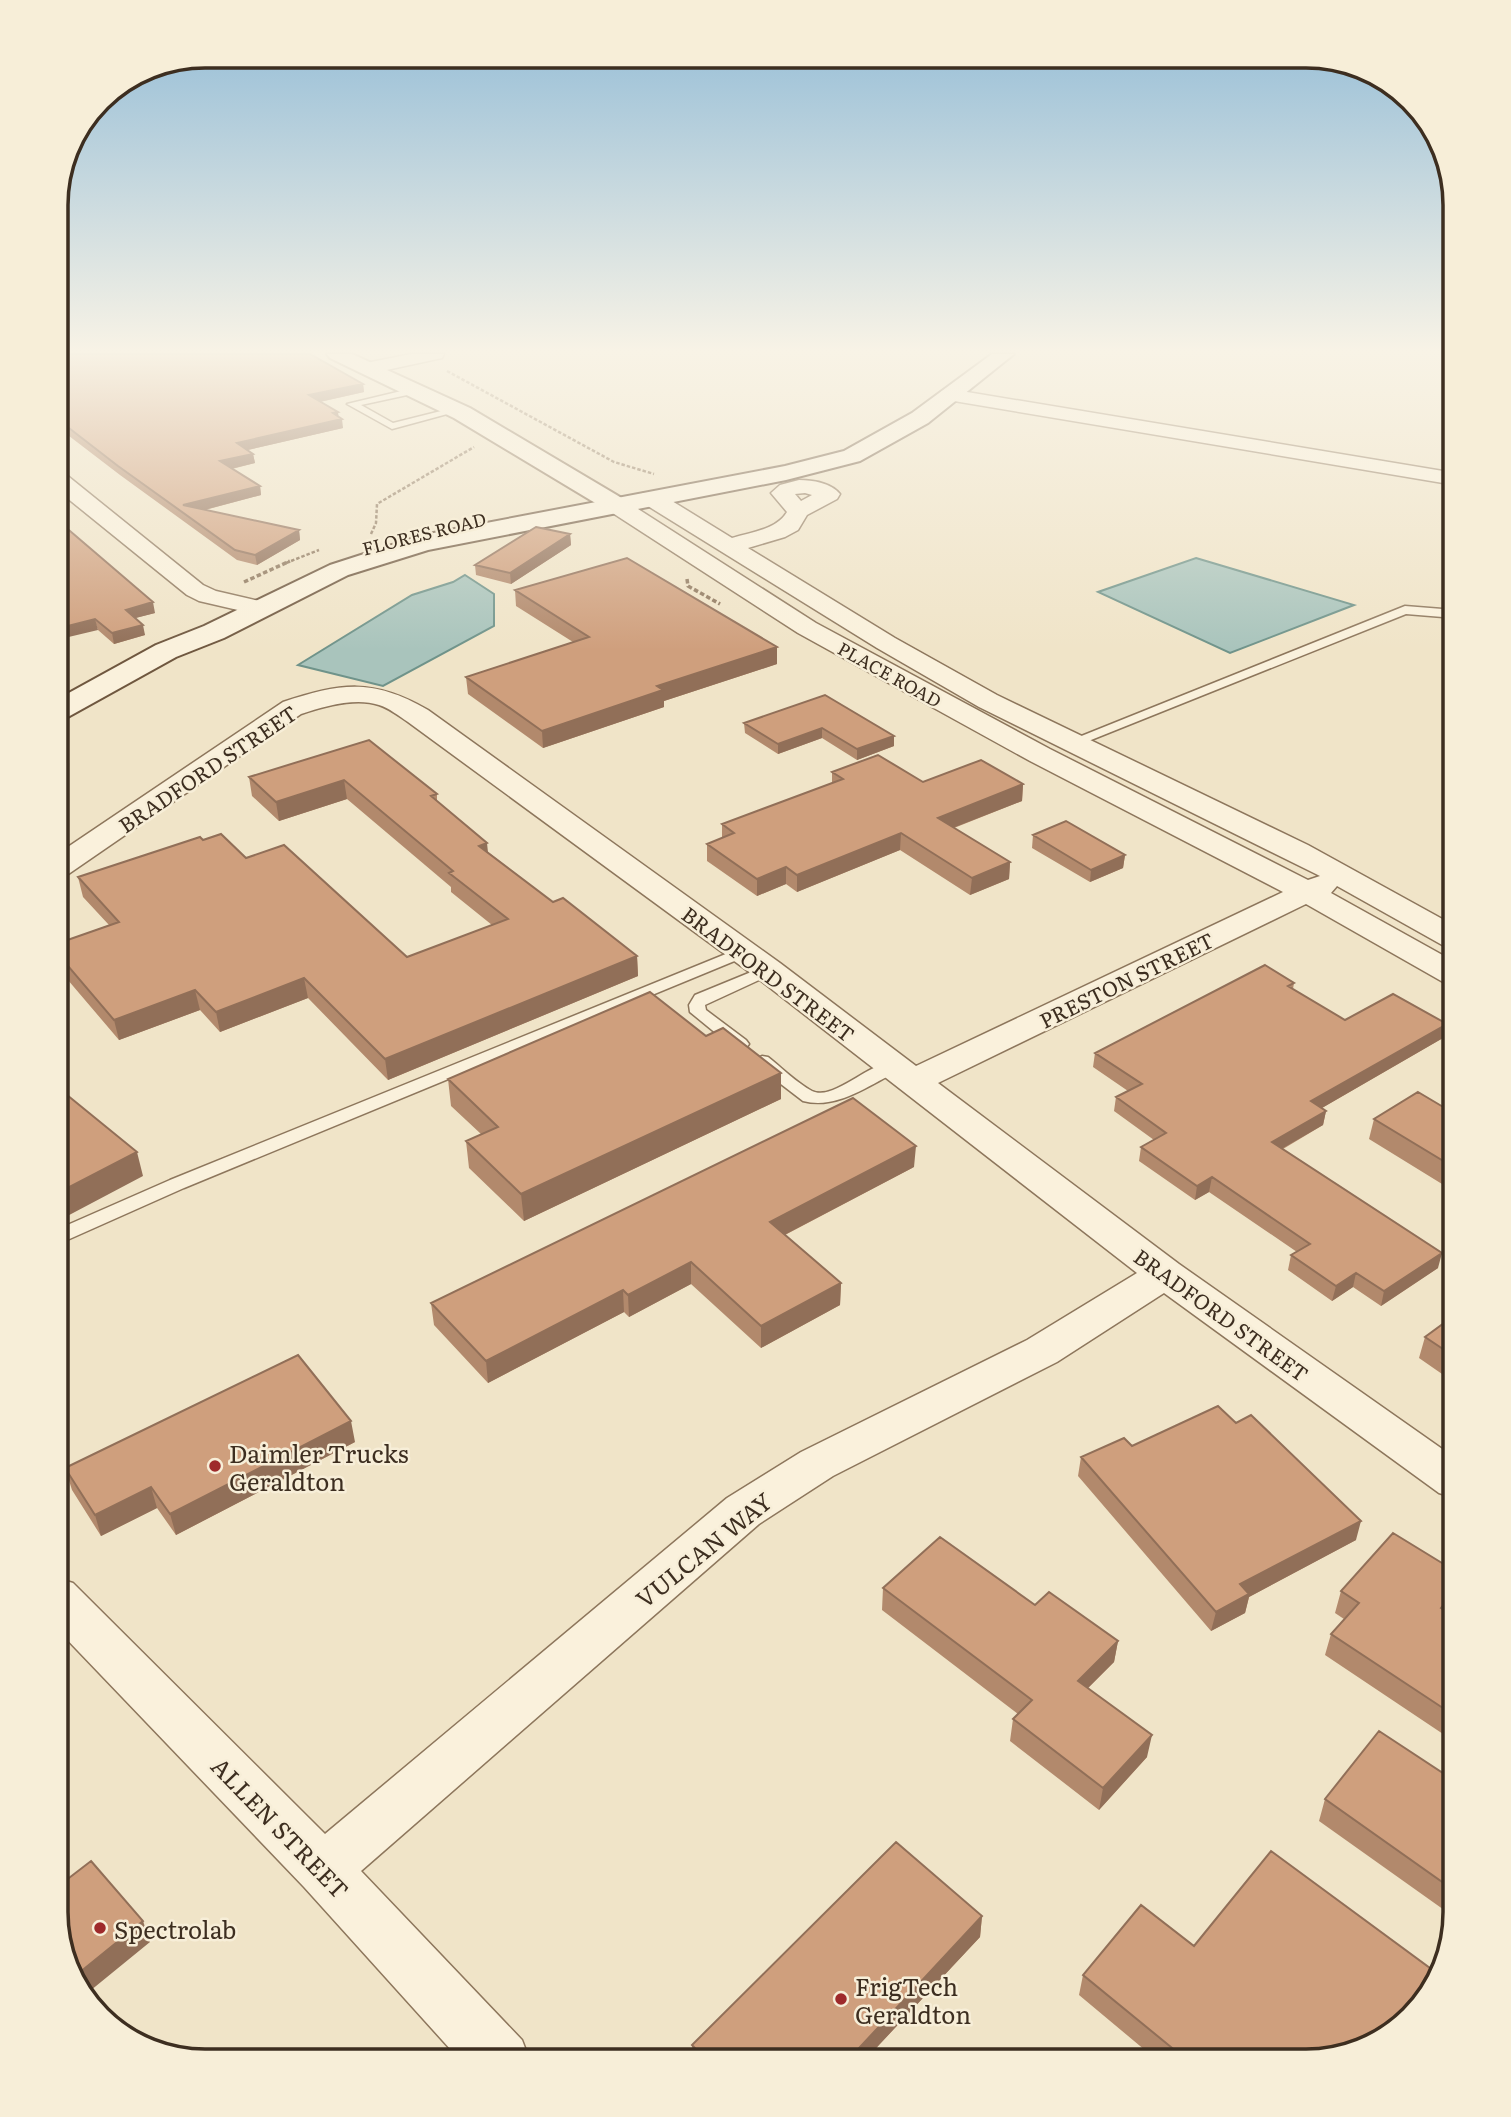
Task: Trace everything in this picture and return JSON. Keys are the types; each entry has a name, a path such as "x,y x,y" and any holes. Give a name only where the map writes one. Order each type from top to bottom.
{"main road":[{"name":"PLACE ROAD","path":"555,453 629,485"},
{"name":"FLORES ROAD","path":"69,705 166,651 214,632 243,598 423,543 629,485 824,464 856,453"}],"street":[{"path":"1297,453 1443,477"},
{"name":"PLACE ROAD","path":"629,485 886,643 988,701 1297,851 1443,932"},
{"name":"PLACE ROAD","path":"629,485 740,587 850,652 1040,755 1307,892 1443,968"},
{"path":"69,488 195,590 208,596 243,598"},
{"path":"729,546 777,532 789,525 798,511"},
{"name":"BRADFORD STREET","path":"69,860 292,708 319,699 367,694 391,700 418,716 756,961 1165,1274 1443,1472"},
{"name":"PRESTON STREET","path":"901,1074 1341,876"},
{"name":"VULCAN WAY","path":"323,1869 743,1511 817,1464 1042,1351 1165,1274"},
{"name":"ALLEN STREET","path":"68,1609 323,1869 490,2048"}],"lane":[{"path":"1071,743 1405,610 1443,613"},
{"path":"756,961 701,999 697,1005 698,1012 809,1097 828,1098 901,1074"},
{"path":"68,1232 177,1184 756,961"}],"path":[{"path":"360,537 371,534 376,523 377,505 465,453"},
{"path":"577,453 629,485"},
{"path":"243,598 328,547"}],"water":[{"path":"1196,558 1354,605 1230,653 1098,592"},
{"path":"465,575 494,594 494,626 383,686 298,665 412,595 453,582"}],"building":[{"path":"101,453 251,453 253,454 220,461 260,486 183,505 299,530 255,555 235,550"},
{"path":"536,527 570,534 510,573 475,565"},
{"path":"69,530 153,602 126,610 143,625 112,633 95,619 69,626"},
{"path":"627,558 777,647 657,686 663,690 542,731 466,677 589,637 515,590"},
{"path":"825,695 894,736 857,749 822,728 778,744 744,723"},
{"path":"369,740 437,794 431,796 487,843 479,846 553,902 563,898 637,956 385,1059 304,978 216,1012 195,990 114,1020 69,967 69,940 119,922 78,877 200,837 203,840 221,834 246,858 284,845 407,957 508,919 449,873 453,871 344,780 276,802 249,777"},
{"path":"878,755 923,782 981,760 1023,784 938,818 1010,862 972,878 901,833 797,875 786,867 757,879 707,844 734,833 722,824 843,779 832,772"},
{"path":"1066,821 1125,855 1091,870 1033,835"},
{"path":"1265,965 1294,983 1288,986 1345,1020 1393,994 1443,1022 1443,1026 1311,1101 1326,1111 1272,1142 1442,1253 1384,1291 1356,1273 1336,1286 1291,1255 1310,1244 1212,1177 1197,1186 1141,1147 1166,1133 1116,1097 1142,1084 1095,1053"},
{"path":"650,992 706,1036 723,1028 781,1073 521,1194 466,1141 498,1127 448,1079"},
{"path":"1418,1092 1443,1107 1443,1161 1374,1119"},
{"path":"68,1096 137,1152 68,1188"},
{"path":"853,1098 916,1146 770,1222 841,1283 761,1326 691,1262 628,1295 623,1290 486,1361 431,1303"},
{"path":"1443,1324 1443,1349 1425,1337"},
{"name":"Daimler Trucks Geraldton","path":"298,1355 351,1421 170,1514 151,1487 95,1515 68,1473 68,1466"},
{"path":"1218,1406 1236,1423 1251,1415 1361,1521 1240,1584 1249,1594 1216,1612 1081,1457 1124,1438 1132,1446"},
{"path":"1393,1533 1443,1564 1443,1708 1331,1634 1359,1603 1341,1591"},
{"path":"940,1537 1035,1605 1049,1592 1118,1641 1078,1681 1152,1735 1103,1788 1013,1719 1032,1700 883,1588"},
{"path":"1379,1731 1443,1773 1443,1883 1325,1799"},
{"name":"FrigTech Geraldton","path":"896,1842 982,1916 859,2049 695,2048 692,2045"},
{"path":"1271,1851 1430,1968 1414,1995 1389,2020 1374,2030 1341,2044 1305,2049 1173,2049 1083,1975 1141,1905 1194,1946"},
{"path":"91,1861 143,1921 82,1970 69,1929 68,1879"}],"place":[{"name":"Daimler Trucks Geraldton","path":"215,1466"},
{"name":"Spectrolab","path":"100,1928"},
{"name":"FrigTech Geraldton","path":"841,1999"}]}
